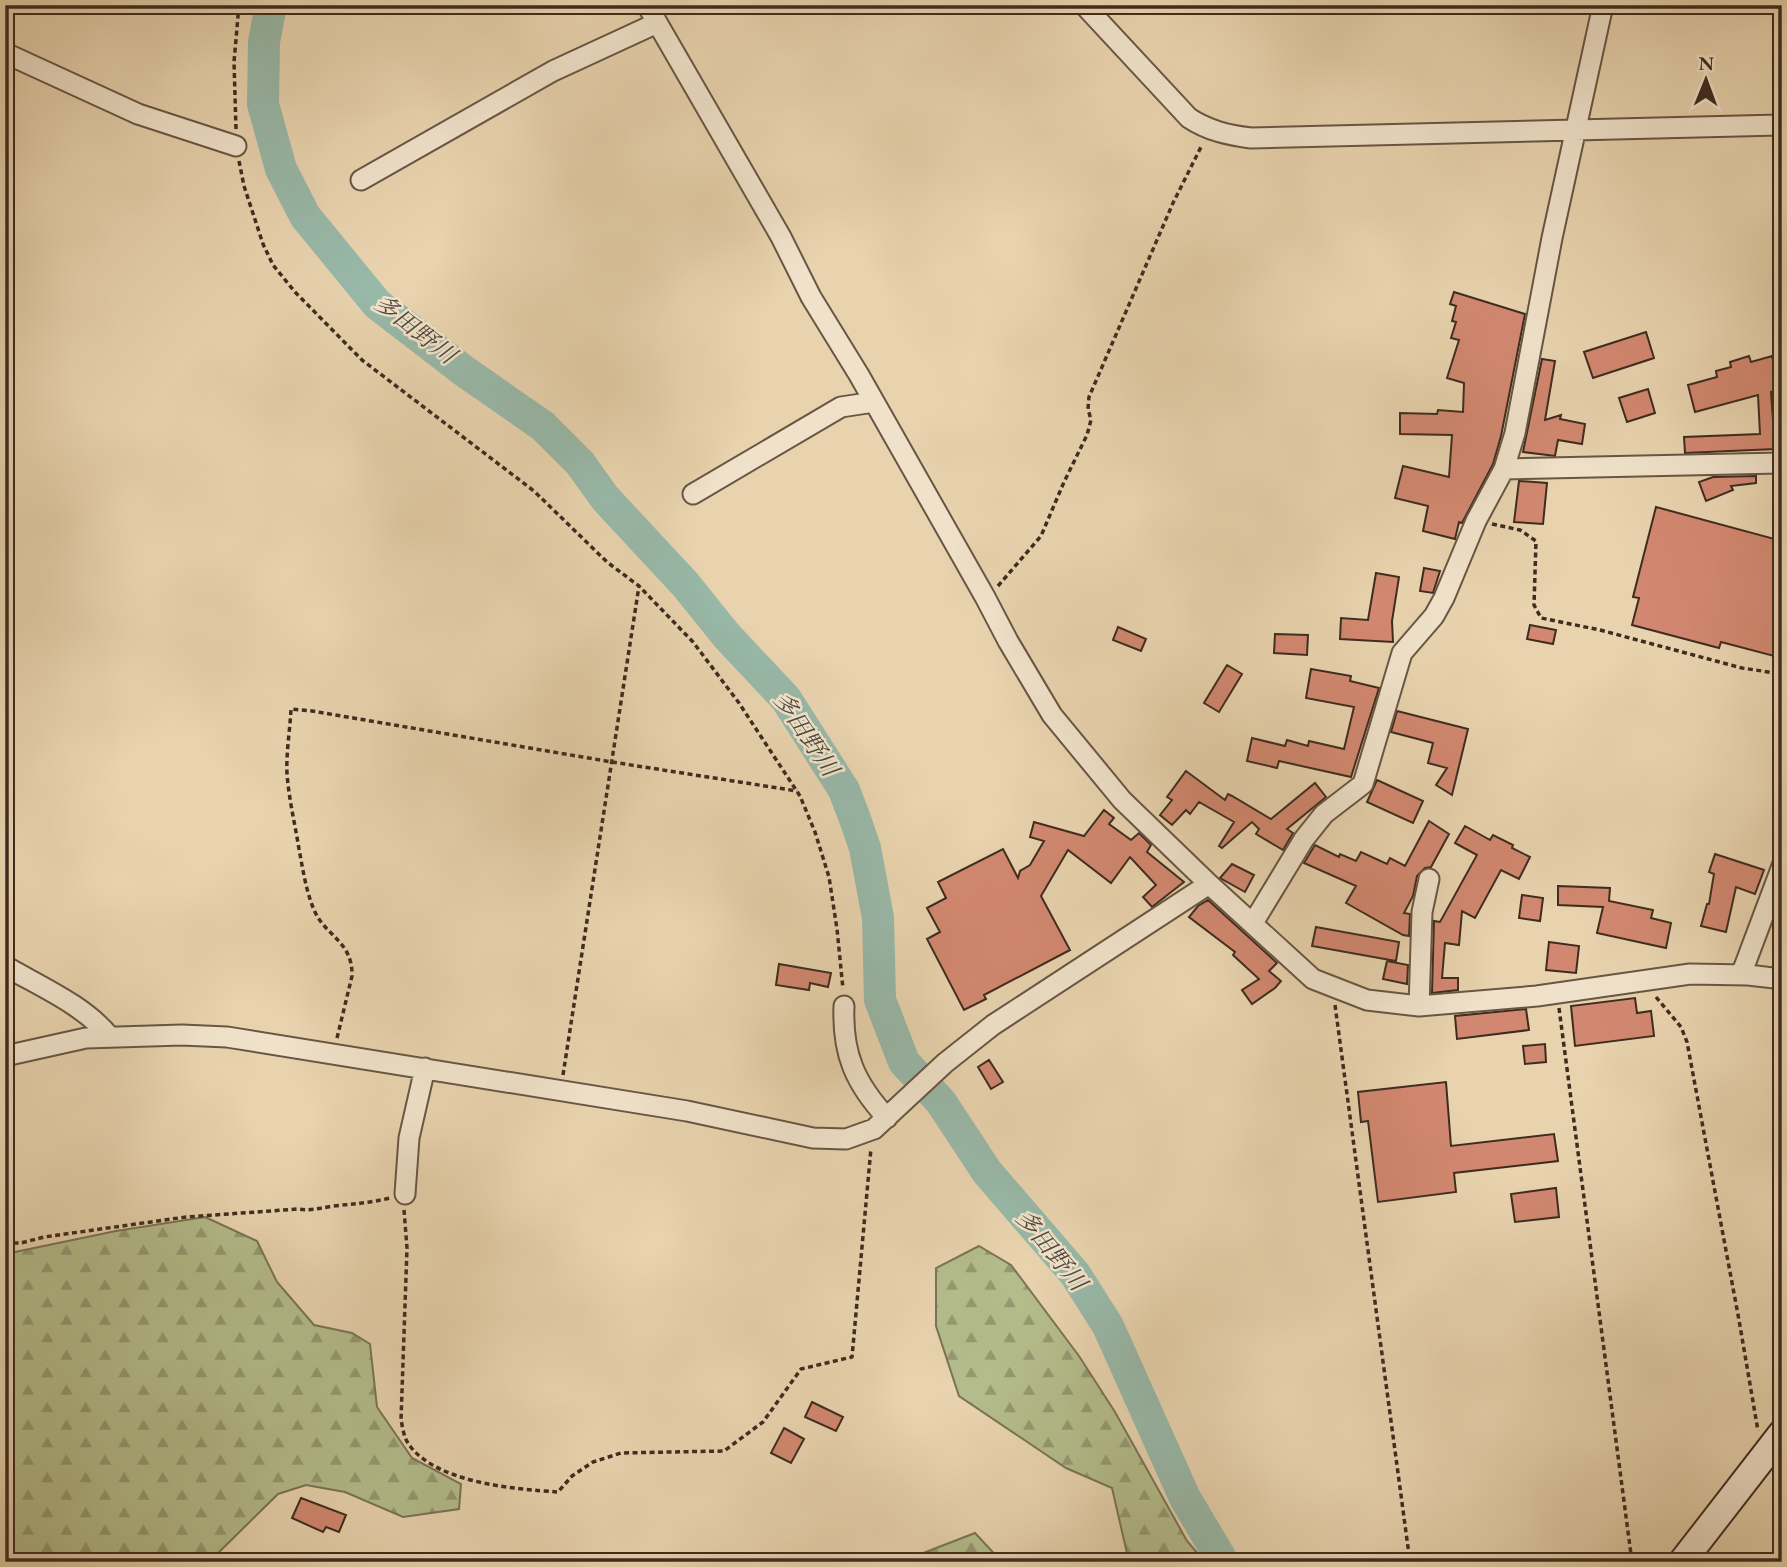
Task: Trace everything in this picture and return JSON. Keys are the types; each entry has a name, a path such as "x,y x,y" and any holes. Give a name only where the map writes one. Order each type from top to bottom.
{"street":[{"path":"647,5 781,237 811,297 874,402 1052,715 1122,800 1313,979 1367,1000 1419,1006 1486,1001 1690,974 1782,979"},
{"path":"1084,5 1189,118 1208,129 1251,138 1782,125"},
{"path":"1253,923 1304,839 1324,814 1363,784 1402,653 1434,616 1444,598 1476,521 1504,469 1515,433 1575,129 1603,5"},
{"path":"362,180 553,71 657,23"},
{"path":"5,53 138,114 236,146"},
{"path":"693,494 841,407 874,402"},
{"path":"1504,469 1782,463"},
{"path":"1741,975 1782,866"},
{"path":"1419,1006 1422,912 1429,879"},
{"path":"5,1056 63,1041 182,1035 226,1037 425,1068 560,1093 687,1111 813,1138 846,1139 885,1119 945,1063 993,1025 1209,884"},
{"path":"5,966 83,1012 101,1025 110,1037"},
{"path":"844,1006 845,1041 855,1076 885,1119"},
{"path":"405,1194 409,1138 425,1068"},
{"path":"1682,1562 1782,1433"}],"path":[{"path":"239,5 234,62 236,146 244,186 263,244 273,265 295,292 362,360 534,491 607,562 639,586 693,642 739,703 797,791 815,832 829,877 844,1006"},
{"path":"985,597 1000,585 1041,536 1087,435 1091,420 1089,397 1208,129"},
{"path":"1476,521 1520,530 1536,541 1534,605 1541,618 1600,630 1742,668 1782,674"},
{"path":"560,1093 639,586"},
{"path":"333,1055 352,966 336,936 316,915 305,885 287,771 291,709 797,791"},
{"path":"1643,979 1644,986 1681,1027 1687,1042 1740,1320 1761,1458"},
{"path":"1337,990 1335,1018 1410,1562"},
{"path":"1557,992 1632,1562"},
{"path":"5,1243 21,1243 44,1237 186,1217 298,1209 308,1211 366,1204 405,1194 403,1203 407,1248 401,1420 407,1443 423,1461 450,1473 508,1488 558,1492 572,1476 593,1462 621,1453 724,1451 763,1422 802,1369 852,1357 885,1119"}],"green space":[{"path":"205,1217 257,1241 277,1282 314,1325 352,1333 370,1344 377,1407 412,1458 461,1484 459,1509 403,1517 345,1492 306,1485 278,1494 209,1562 5,1562 5,1254 116,1231"},
{"path":"979,1246 1011,1265 1079,1356 1115,1412 1187,1541 1205,1562 1129,1562 1112,1488 1066,1468 959,1396 936,1326 936,1268"},
{"path":"975,1533 1002,1562 900,1562"}],"building":[{"path":"1454,292 1525,314 1493,464 1462,523 1459,522 1455,539 1423,531 1428,506 1395,498 1403,466 1449,477 1452,435 1400,434 1400,413 1437,414 1438,410 1463,412 1464,383 1447,378 1459,340 1451,338 1456,322 1452,321 1456,306 1450,304"},
{"path":"1646,332 1654,358 1593,378 1584,352"},
{"path":"1749,356 1751,362 1772,356 1780,389 1771,392 1775,449 1685,453 1684,437 1760,434 1758,395 1695,412 1688,385 1717,377 1716,371 1731,367 1730,362"},
{"path":"1542,359 1555,361 1545,420 1561,415 1560,419 1585,424 1582,444 1558,440 1555,456 1523,452"},
{"path":"1648,389 1655,413 1627,422 1619,398"},
{"path":"1756,476 1756,483 1731,486 1733,490 1706,501 1699,482 1713,477"},
{"path":"1519,481 1547,483 1543,524 1514,522"},
{"path":"1656,507 1782,541 1782,658 1721,642 1719,648 1632,625 1639,598 1633,597"},
{"path":"1424,568 1440,571 1433,593 1420,591"},
{"path":"1376,573 1399,577 1392,621 1393,642 1340,639 1341,618 1368,620"},
{"path":"1530,625 1556,630 1553,644 1527,639"},
{"path":"1118,627 1146,639 1141,651 1113,640"},
{"path":"1275,634 1308,635 1307,655 1274,653"},
{"path":"1227,665 1242,674 1219,712 1204,703"},
{"path":"1311,669 1351,676 1350,681 1379,688 1351,777 1279,761 1277,768 1247,761 1252,738 1285,746 1287,740 1308,746 1309,741 1344,749 1354,707 1306,698"},
{"path":"1397,711 1468,729 1452,795 1436,785 1447,768 1428,763 1433,743 1391,732"},
{"path":"1186,771 1225,800 1228,794 1271,819 1315,783 1326,797 1287,829 1293,833 1283,850 1256,834 1259,829 1252,822 1222,848 1219,846 1234,822 1199,802 1190,814 1186,810 1172,825 1160,815 1172,800 1167,797"},
{"path":"1377,780 1423,801 1413,823 1367,802"},
{"path":"1104,810 1114,818 1109,824 1131,840 1139,833 1151,845 1147,852 1184,882 1152,907 1143,897 1156,885 1130,857 1111,883 1068,850 1041,896 1070,950 984,995 986,999 964,1010 927,939 940,932 927,908 946,898 938,882 1003,849 1018,878 1020,871 1030,865 1044,841 1030,837 1034,822 1084,836"},
{"path":"1429,821 1449,834 1431,867 1425,868 1417,876 1413,896 1404,913 1410,914 1409,936 1346,903 1356,886 1304,863 1315,845 1339,857 1340,854 1356,861 1361,852 1387,864 1390,858 1405,866"},
{"path":"1465,826 1490,840 1493,835 1530,857 1519,879 1501,870 1475,918 1462,911 1459,945 1445,943 1442,978 1458,978 1458,990 1432,993 1434,921 1440,922 1477,855 1455,843"},
{"path":"1715,854 1764,870 1755,894 1736,887 1726,932 1701,926 1709,904 1714,874 1709,872"},
{"path":"1232,864 1254,875 1245,892 1220,878"},
{"path":"1558,886 1610,888 1609,901 1653,910 1651,918 1671,923 1666,948 1597,933 1603,907 1558,905"},
{"path":"1522,895 1543,898 1540,921 1519,918"},
{"path":"1208,900 1277,963 1269,971 1281,981 1252,1004 1242,990 1259,979 1233,955 1235,952 1189,917 1198,906"},
{"path":"1316,927 1399,942 1396,961 1312,946"},
{"path":"1549,942 1579,946 1576,973 1546,970"},
{"path":"1387,961 1408,965 1407,984 1383,979"},
{"path":"779,964 831,973 828,987 810,983 809,990 776,985"},
{"path":"1635,998 1637,1013 1651,1011 1654,1036 1575,1046 1571,1006"},
{"path":"1526,1009 1529,1030 1457,1039 1455,1016"},
{"path":"1545,1044 1546,1062 1525,1064 1523,1046"},
{"path":"989,1060 1003,1082 991,1089 978,1067"},
{"path":"1446,1082 1451,1146 1554,1134 1558,1161 1454,1173 1456,1192 1378,1202 1368,1121 1361,1122 1358,1092"},
{"path":"1556,1188 1559,1217 1515,1222 1511,1194"},
{"path":"812,1402 843,1417 836,1431 805,1417"},
{"path":"784,1428 804,1439 791,1463 771,1453"},
{"path":"301,1498 346,1515 339,1532 326,1527 323,1532 292,1518"}],"waterway":[{"name":"多田野川","path":"271,5 264,42 263,104 281,169 305,216 377,304 464,371 543,426 580,463 605,498 786,699 844,790 865,848 878,918 880,1000 904,1062 941,1102 987,1172 1075,1274 1108,1326 1185,1498 1223,1562"}]}
